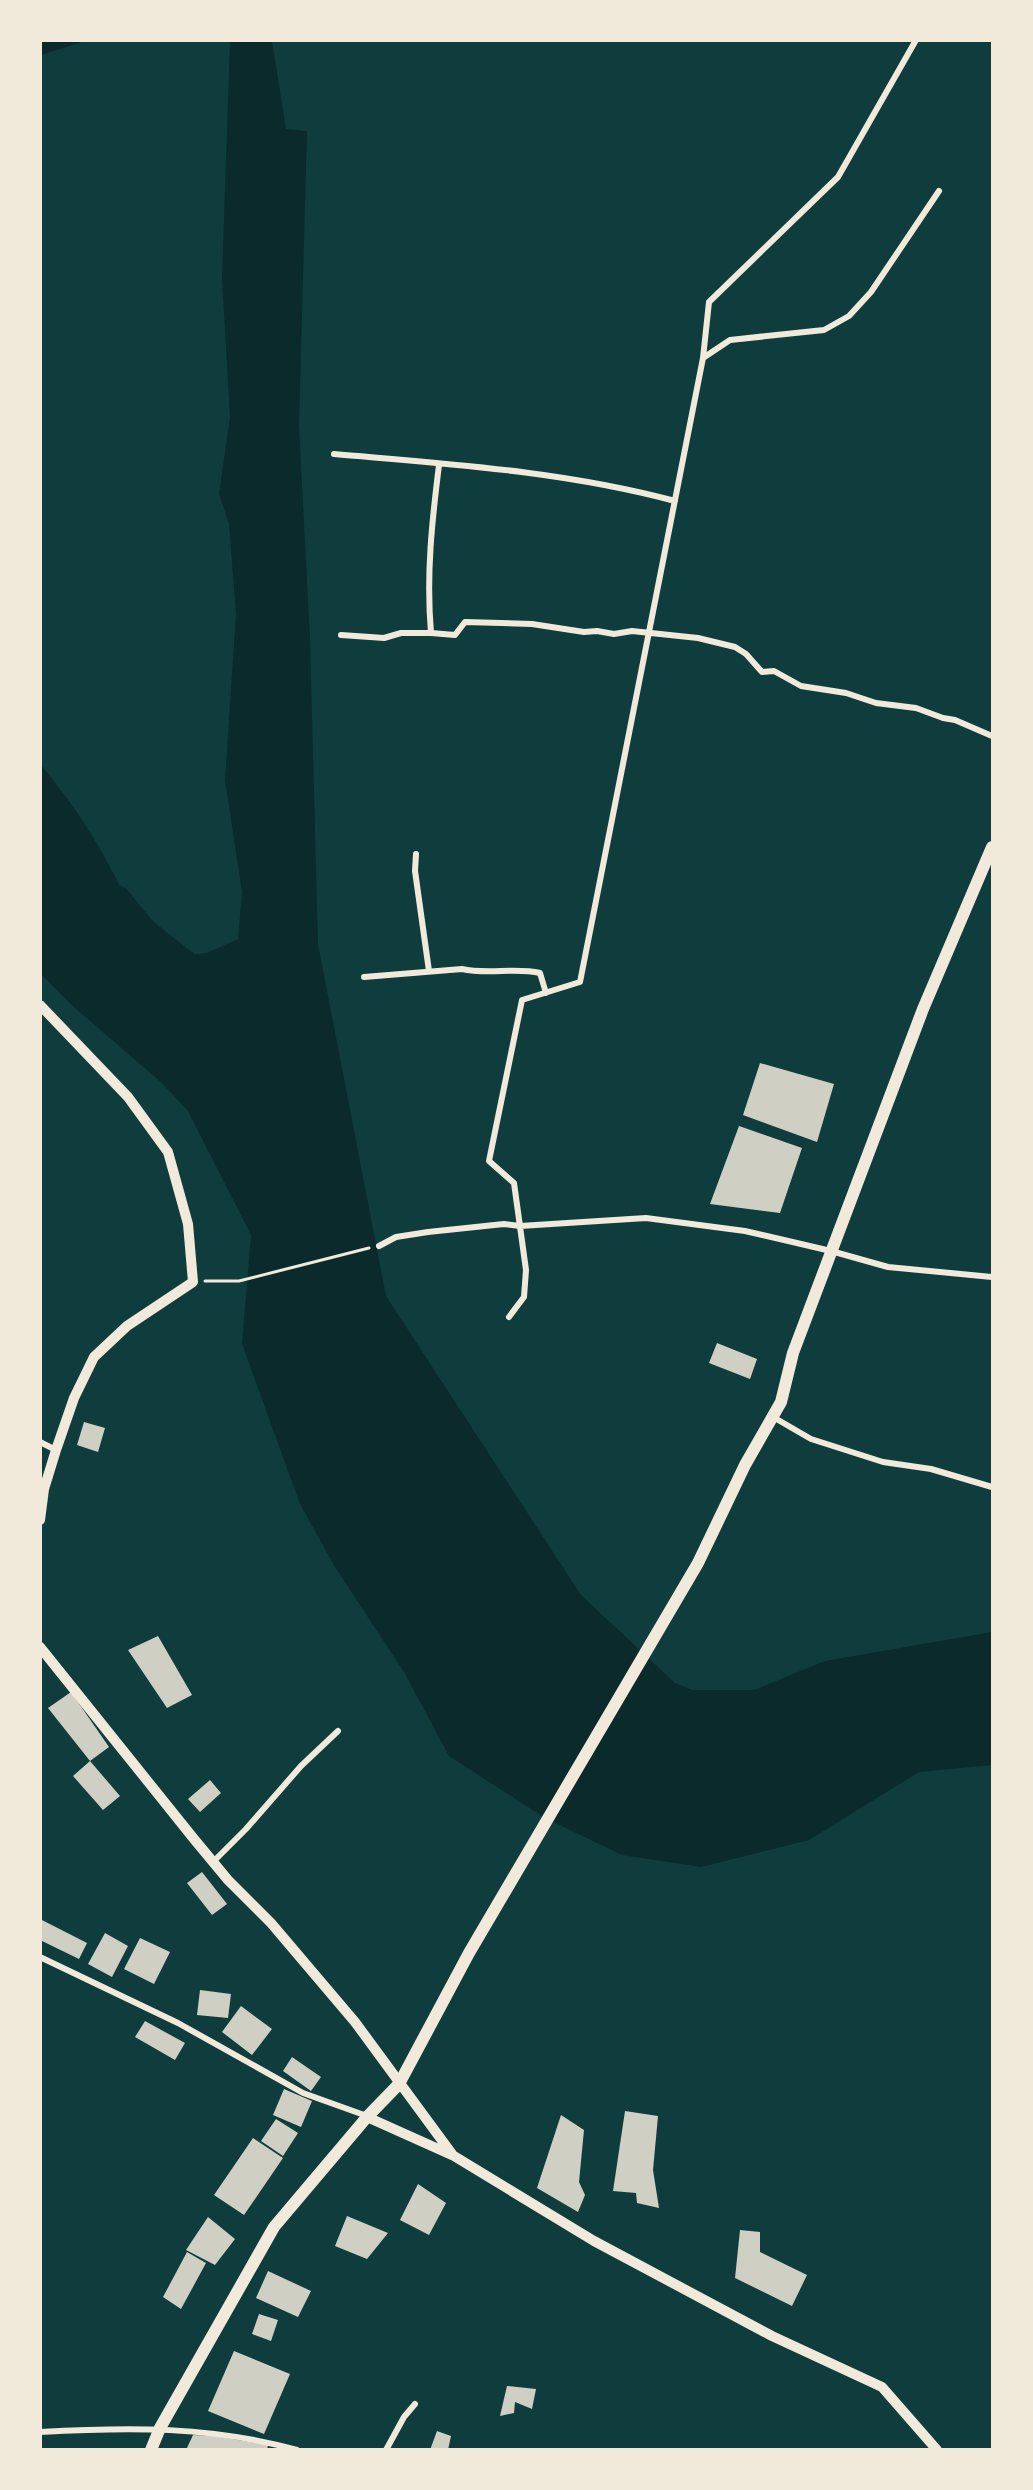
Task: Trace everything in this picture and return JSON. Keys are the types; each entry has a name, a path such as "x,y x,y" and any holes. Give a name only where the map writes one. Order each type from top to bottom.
{"main road":[{"path":"151,2450 160,2428 274,2227 368,2116 399,2084 469,1953 698,1563 745,1465 781,1402 793,1353 923,1009 993,847"},
{"path":"40,1005 128,1096 168,1152 188,1224 193,1282 127,1326 94,1357 74,1398 56,1449 44,1489 40,1520"},
{"path":"40,1647 213,1862 271,1923 355,2022 454,2156"},
{"path":"368,2116 454,2156 594,2241 772,2336 882,2387 937,2450"}],"street":[{"path":"509,1317 524,1297 526,1270 514,1183 489,1161 522,1000 580,982 703,358 709,302 838,177 916,40"},
{"path":"703,358 730,340 824,330 849,316 872,292 939,191"},
{"path":"334,454 367,455 439,465 477,466 542,474 675,501"},
{"path":"431,633 428,587 429,543 439,465"},
{"path":"342,635 384,638 400,633 431,633 455,636 465,622 532,624 614,634 632,631 649,632 698,638 735,647 746,654 762,672 774,671 801,686 846,693 876,703 916,708 955,720 993,736"},
{"path":"416,854 415,871 429,971"},
{"path":"364,977 462,969 475,972 530,971 540,973 546,993"},
{"path":"379,1246 396,1237 504,1224 520,1226 646,1218 745,1231 831,1251 888,1268 993,1277"},
{"path":"772,1418 811,1439 883,1462 931,1469 993,1487"},
{"path":"40,1442 56,1449"},
{"path":"213,1862 246,1829 301,1766 338,1731"},
{"path":"40,1957 178,2024 303,2093 368,2116"},
{"path":"386,2450 404,2416 415,2404"},
{"path":"40,2432 93,2429 136,2431 160,2428 228,2434 297,2450"}],"path":[{"path":"193,1282 239,1281 379,1246"}],"water":[{"path":"41,40 85,40 85,41 41,55"},
{"path":"230,41 272,41 286,129 307,131 299,426 310,638 318,944 386,1296 581,1595 675,1683 692,1690 754,1690 825,1661 992,1632 992,1765 919,1772 809,1840 701,1867 622,1855 545,1818 449,1756 404,1672 335,1567 300,1504 242,1344 251,1235 188,1111 162,1083 75,1008 41,974 40,764 86,826 140,926 163,958 207,953 238,939 242,892 225,780 236,614 229,524 219,494 230,417 222,278"}],"building":[{"path":"760,1063 834,1084 817,1142 743,1115"},
{"path":"739,1126 802,1148 780,1213 710,1204"},
{"path":"717,1343 757,1359 750,1379 709,1363"},
{"path":"84,1422 105,1428 98,1452 77,1445"},
{"path":"158,1636 192,1695 167,1708 128,1650"},
{"path":"71,1692 109,1747 90,1761 48,1708"},
{"path":"90,1761 120,1796 103,1810 73,1776"},
{"path":"210,1780 221,1793 200,1812 188,1799"},
{"path":"202,1872 227,1904 212,1915 187,1883"},
{"path":"40,1919 87,1943 79,1959 40,1940"},
{"path":"105,1933 128,1946 112,1977 88,1964"},
{"path":"140,1938 170,1952 154,1984 124,1969"},
{"path":"200,1990 231,1994 228,2018 197,2015"},
{"path":"241,2006 272,2029 252,2055 222,2032"},
{"path":"145,2021 185,2043 175,2060 135,2037"},
{"path":"292,2057 321,2077 311,2091 283,2071"},
{"path":"284,2089 312,2101 301,2127 273,2115"},
{"path":"625,2111 658,2116 653,2170 659,2208 637,2203 636,2193 613,2191"},
{"path":"561,2115 584,2130 579,2182 585,2195 578,2212 537,2188"},
{"path":"276,2119 298,2133 283,2156 261,2141"},
{"path":"253,2138 283,2158 244,2215 214,2195"},
{"path":"418,2184 446,2203 429,2235 400,2220"},
{"path":"347,2216 388,2233 367,2259 335,2246"},
{"path":"208,2217 235,2239 215,2265 186,2250"},
{"path":"740,2230 760,2232 760,2252 807,2275 792,2306 735,2278"},
{"path":"187,2252 206,2263 181,2309 163,2297"},
{"path":"268,2271 311,2291 298,2317 256,2298"},
{"path":"259,2314 278,2320 271,2341 252,2334"},
{"path":"234,2351 290,2374 264,2434 208,2411"},
{"path":"507,2386 536,2389 532,2409 515,2402 514,2413 500,2416"},
{"path":"437,2431 451,2436 448,2450 430,2450"},
{"path":"193,2435 215,2436 268,2445 267,2450 186,2450"}],"waterway":[{"path":"115,901 141,933 207,985"}]}
